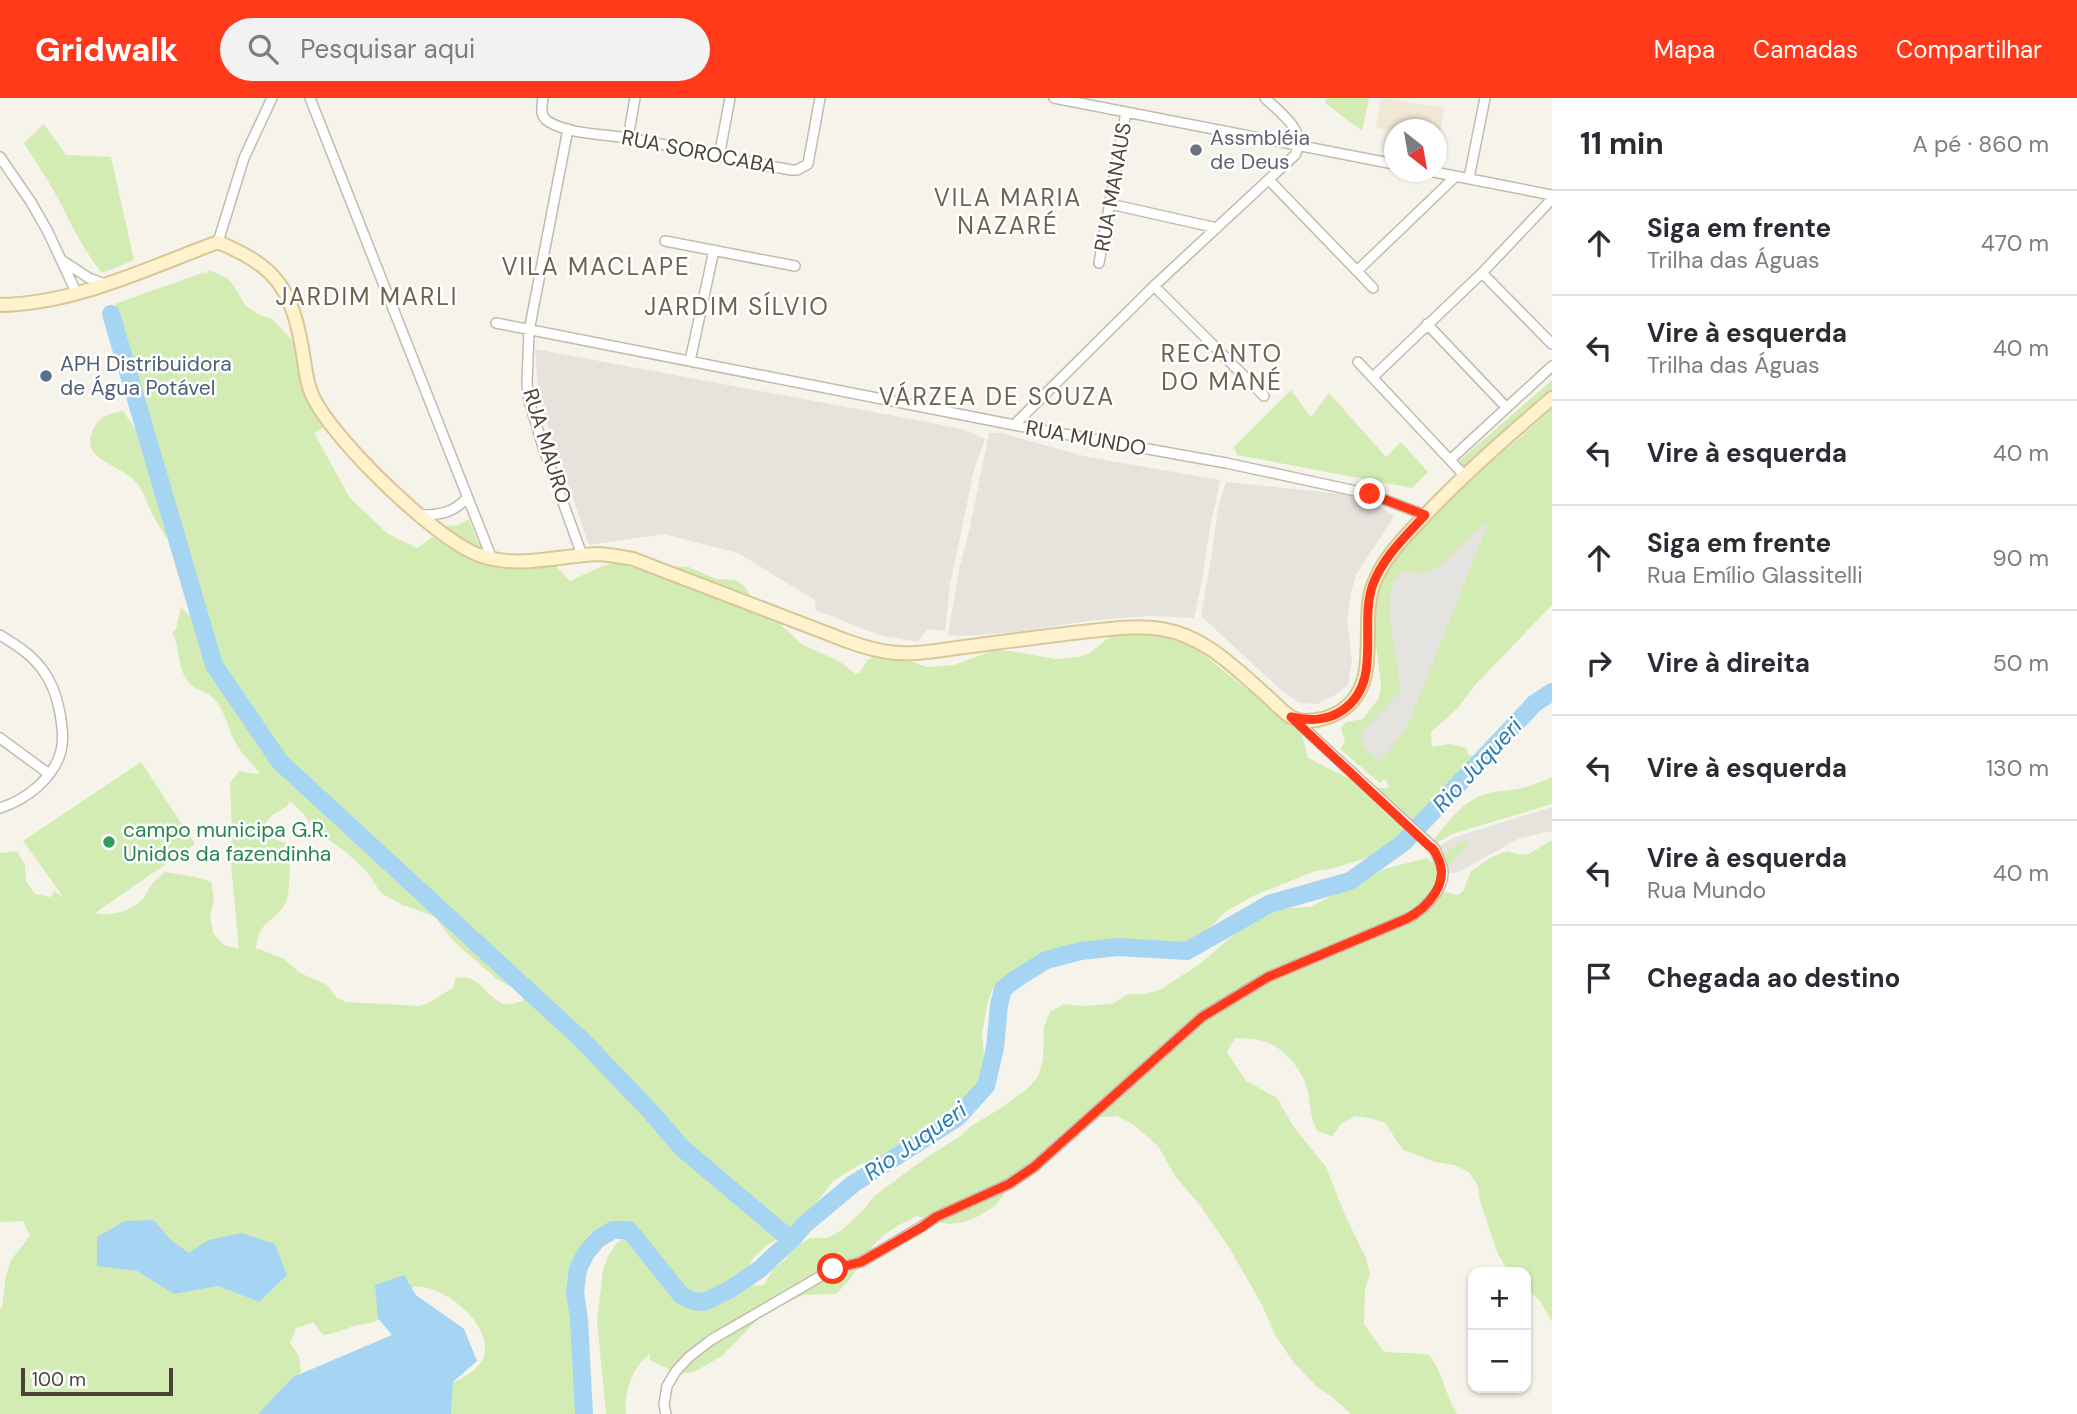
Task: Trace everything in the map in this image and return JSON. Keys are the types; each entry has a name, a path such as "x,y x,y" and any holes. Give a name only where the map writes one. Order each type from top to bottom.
{"street":[{"path":"218,242 244,158 272,98"},
{"path":"310,98 492,559"},
{"path":"628,138 635,98"},
{"path":"719,156 730,98"},
{"name":"RUA SOROCABA","path":"543,99 541,108 548,122 568,129 791,170 808,164 820,98"},
{"path":"1054,98 1384,162"},
{"path":"1014,425 1154,286 1295,155 1299,145 1292,126 1265,98"},
{"path":"1469,178 1485,98"},
{"name":"RUA MANAUS","path":"1099,262 1126,112"},
{"name":"RUA MAURO","path":"568,129 528,331 527,383 529,401 543,447 582,555"},
{"path":"0,157 31,202 77,294"},
{"path":"1373,377 1482,273 1552,197 1447,174"},
{"path":"1357,271 1456,176"},
{"path":"1269,180 1373,288"},
{"path":"1110,204 1217,228"},
{"path":"666,241 795,266"},
{"path":"0,305 40,302 77,294 218,242 259,262 283,287 298,330 308,384 336,431 366,464 420,515 463,548 492,559 535,561 598,554 633,559 847,641 890,653 947,649 1096,630 1134,627 1163,629 1214,649 1435,849 1443,870 1442,880 1430,901 1417,914 1297,964 1240,993 1202,1017 1034,1167 1009,1184 936,1217 861,1262 833,1269 711,1340 676,1371 667,1386 664,1405 666,1414"},
{"path":"690,361 714,250"},
{"path":"62,261 89,278 105,284"},
{"path":"1482,273 1552,344"},
{"path":"1154,286 1264,396"},
{"name":"RUA MUNDO","path":"496,323 1334,485 1370,494 1425,515"},
{"path":"1427,324 1506,407"},
{"path":"1358,362 1464,475"},
{"path":"1450,460 1552,366"},
{"path":"1291,717 1310,721 1324,718 1340,712 1353,702 1362,690 1366,676 1368,605 1373,584 1393,550 1464,475 1552,398"},
{"path":"420,515 448,513 467,498"},
{"path":"0,635 33,658 49,680 55,693 62,740 57,762 49,774 20,799 0,808"},
{"path":"0,738 49,774"}],"shaded area":[{"path":"1381,98 1444,108 1442,119 1384,119 1384,129 1376,128"},
{"path":"535,349 966,430 985,439 974,470 961,532 950,585 945,631 927,629 918,642 879,635 816,610 815,600 738,553 664,534 589,545 539,400"},
{"path":"989,433 1001,433 1088,457 1220,480 1194,618 1149,616 1096,620 1007,633 948,635 959,569"},
{"path":"1226,482 1351,495 1379,506 1394,516 1356,575 1352,589 1347,620 1352,662 1348,685 1317,704 1299,703 1281,690 1201,616 1218,508"},
{"path":"1489,521 1408,725 1381,761 1364,747 1360,737 1366,727 1401,691 1389,612 1393,583 1402,571 1423,574 1438,567"},
{"path":"1552,807 1552,831 1520,838 1457,873 1437,873 1428,851 1458,836"}],"green space":[{"path":"1327,98 1369,98 1362,131 1325,103"},
{"path":"44,124 66,155 111,157 134,260 102,273 90,256 24,143"},
{"path":"209,270 227,278 245,305 272,319 295,343 327,425 314,433 350,498 388,534 417,548 449,528 446,526 458,525 469,519 478,543 503,558 548,562 556,566 570,581 620,561 632,568 650,565 689,567 716,579 736,580 744,586 755,602 803,645 837,660 856,674 874,656 887,660 907,660 927,667 954,665 995,650 1055,659 1090,653 1112,635 1125,629 1169,636 1196,649 1293,724 1303,738 1308,758 1360,783 1381,788 1389,787 1385,779 1380,783 1340,749 1345,742 1341,728 1346,722 1363,719 1379,698 1381,685 1372,614 1380,582 1391,556 1431,512 1552,408 1552,605 1475,685 1457,709 1431,732 1432,747 1449,744 1467,748 1468,755 1481,757 1476,763 1394,842 1364,859 1315,871 1253,896 1225,912 1190,949 1174,954 1071,957 1024,971 992,990 982,1035 985,1066 981,1082 972,1095 934,1126 877,1160 861,1164 833,1181 805,1218 766,1246 754,1257 746,1271 748,1286 764,1285 773,1269 785,1260 796,1246 810,1238 827,1238 841,1231 874,1196 1027,1089 1038,1077 1043,1060 1044,1027 1050,1012 1064,1004 1112,1004 1128,994 1160,990 1201,963 1239,930 1249,917 1263,909 1310,907 1384,869 1427,858 1436,862 1460,842 1470,842 1450,864 1438,884 1441,891 1458,895 1463,891 1471,871 1490,858 1507,851 1520,855 1529,854 1552,840 1552,1322 1540,1301 1531,1292 1531,1267 1506,1267 1497,1252 1480,1201 1478,1186 1469,1172 1403,1150 1385,1123 1370,1118 1355,1116 1341,1124 1332,1136 1317,1131 1305,1081 1292,1061 1281,1050 1264,1041 1235,1038 1227,1052 1246,1081 1277,1098 1293,1126 1326,1167 1366,1258 1370,1274 1365,1289 1364,1324 1383,1351 1429,1355 1457,1414 1351,1414 1317,1387 1294,1363 1275,1335 1262,1305 1230,1249 1199,1204 1175,1176 1158,1146 1134,1125 1117,1116 1099,1117 1083,1127 1017,1177 995,1206 979,1216 949,1224 918,1216 894,1228 877,1241 836,1294 803,1295 773,1310 759,1318 722,1356 694,1372 679,1374 650,1360 650,1354 639,1365 630,1381 626,1414 606,1414 597,1321 603,1270 608,1256 617,1243 631,1232 619,1223 604,1225 590,1233 582,1247 576,1300 589,1367 588,1414 436,1414 439,1389 466,1376 480,1364 485,1351 484,1338 477,1324 454,1301 440,1292 414,1287 403,1292 388,1312 373,1322 323,1335 313,1322 296,1328 290,1343 299,1356 301,1372 280,1397 260,1414 0,1414 0,1308 11,1260 30,1236 23,1221 0,1222 0,853 17,851 25,865 26,881 35,894 51,897 54,891 64,898 23,841 141,762 195,844 95,913 114,913 133,907 165,872 196,877 211,882 214,899 210,916 213,933 224,945 239,949 231,864 230,783 239,771 260,773 235,743 217,702 191,685 182,670 172,633 176,629 181,607 192,618 205,608 181,525 174,524 166,538 137,483 101,459 91,446 91,437 98,422 107,415 123,411 159,465 163,464 115,304 205,272 206,274","holes":["290,801 304,814 313,829 346,852 367,872 381,893 406,907 435,917 454,942 498,980 520,991 523,1001 503,1003 475,981 464,977 456,978 452,989 419,1006 346,1002 337,998 327,985 300,973 284,959 256,949 263,927 285,904 289,884 289,844 274,839 263,827 272,815 287,806","154,1220 170,1239 189,1254 208,1240 259,1302 218,1286 173,1293 137,1271"]},
{"path":"1552,380 1552,396 1466,469 1458,462"},
{"path":"1291,390 1311,417 1329,393 1386,457 1401,442 1428,472 1412,488 1237,455 1234,447"},
{"path":"1552,777 1552,804 1452,834 1426,853 1450,819 1474,799 1488,793 1529,786"}],"water":[{"path":"154,1220 170,1239 189,1253 208,1240 242,1233 275,1244 287,1275 259,1302 218,1286 174,1294 137,1271 97,1266 97,1237 125,1221"},
{"path":"404,1275 416,1295 464,1329 477,1361 453,1382 451,1414 258,1414 293,1377 392,1335 378,1318 375,1285"}],"waterway":[{"path":"111,314 214,665 280,762 582,1040 682,1148 791,1240"},
{"name":"Rio Juqueri","path":"584,1414 575,1292 578,1269 586,1253 598,1239 613,1230 629,1230 681,1295 693,1301 704,1302 729,1290 760,1269 804,1225 853,1184 957,1118 986,1086 995,1048 1003,989 1016,979 1046,960 1081,951 1118,947 1187,951 1269,904 1350,881 1403,843 1535,703 1552,692"}],"place":[{"name":"Assmbléia de Deus","path":"1196,150"},
{"name":"APH Distribuidora de Água Potável","path":"46,376"},
{"name":"campo municipa G.R. Unidos da fazendinha","path":"109,842"}],"district":[{"name":"VILA MARIA NAZARÉ","path":"1008,212"},
{"name":"VILA MACLAPE","path":"596,267"},
{"name":"JARDIM MARLI","path":"367,297"},
{"name":"JARDIM SÍLVIO","path":"737,307"},
{"name":"RECANTO DO MANÉ","path":"1222,368"},
{"name":"VÁRZEA DE SOUZA","path":"997,397"}],"route":[{"path":"833,1269 861,1262 936,1217 1009,1184 1034,1167 1202,1017 1240,993 1297,964 1417,914 1430,901 1442,880 1443,870 1435,849 1291,717 1310,721 1340,712 1353,702 1362,690 1366,676 1368,605 1373,584 1393,550 1425,515 1370,494"}]}
